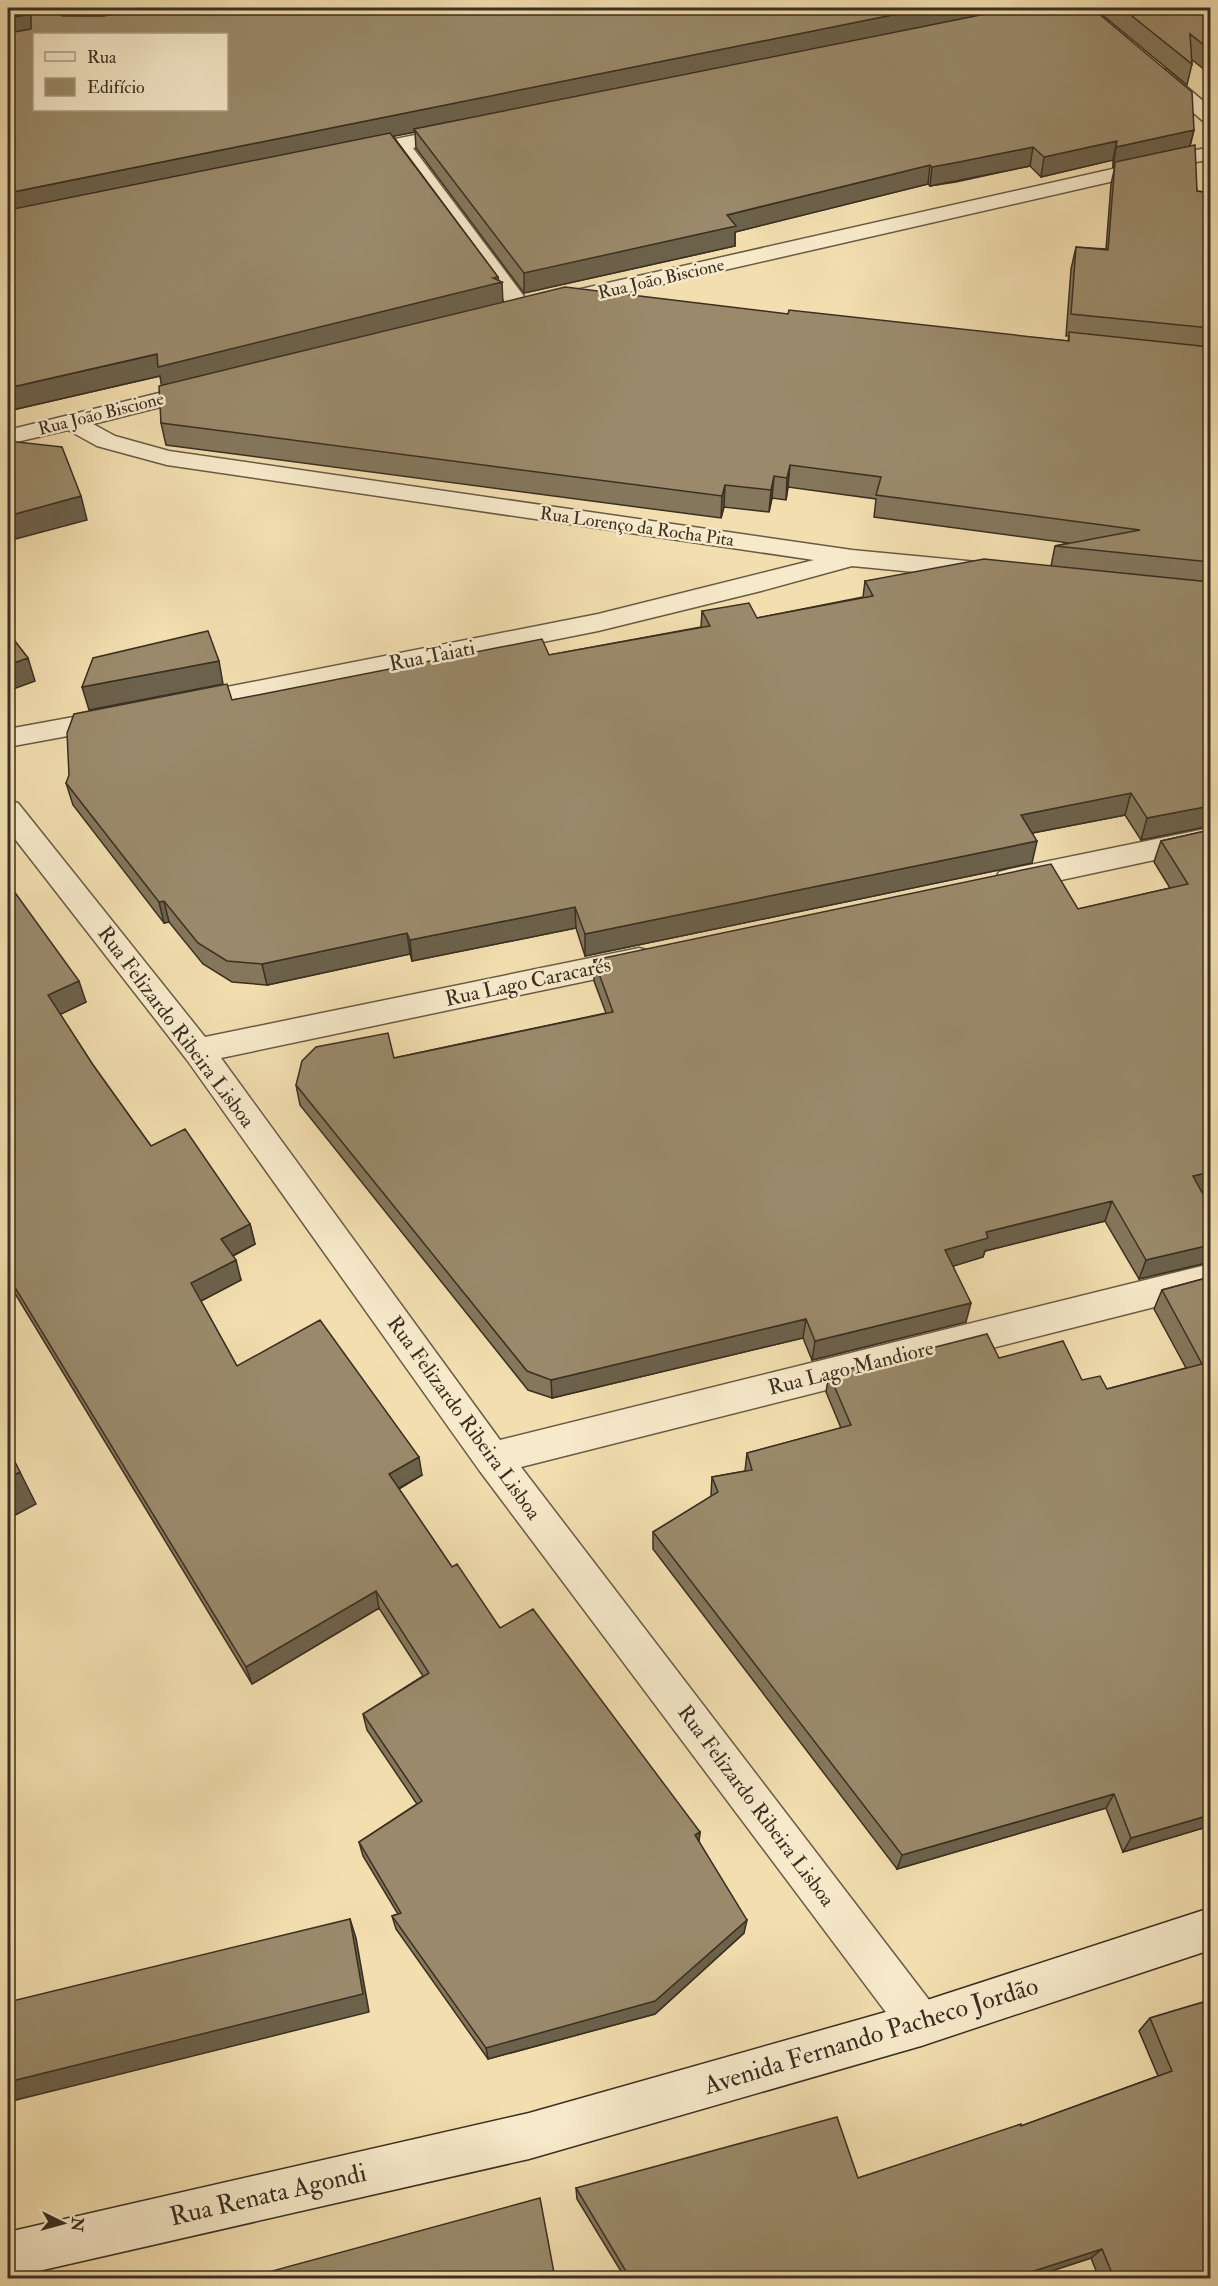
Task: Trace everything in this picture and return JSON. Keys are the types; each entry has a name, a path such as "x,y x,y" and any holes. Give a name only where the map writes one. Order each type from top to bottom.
{"street":[{"path":"1141,59 1210,117"},
{"path":"342,156 480,127"},
{"path":"399,144 521,308"},
{"name":"Rua João Biscione","path":"498,314 591,295 1210,153"},
{"path":"591,295 650,301"},
{"name":"Rua João Biscione","path":"8,437 221,384"},
{"name":"Rua Lorenço da Rocha Pita","path":"72,422 106,441 167,458 852,558 1013,573"},
{"name":"Rua Taiati","path":"166,708 629,617 734,592 852,558"},
{"path":"8,738 131,715"},
{"name":"Rua Felizardo Ribeira Lisboa","path":"8,810 198,1052 492,1458 921,2024"},
{"path":"978,887 1210,838"},
{"name":"Rua Lago Caracarés","path":"198,1052 664,953"},
{"name":"Rua Lago Mandiore","path":"492,1458 1210,1278"},
{"name":"Avenida Fernando Pacheco Jordão","path":"529,2136 921,2024 1210,1929"},
{"name":"Rua Renata Agondi","path":"8,2255 529,2136"}],"building":[{"path":"8,8 68,8 60,13 62,16 103,16 153,8 927,8 8,193 8,33 31,29 31,14 8,18"},
{"path":"1015,8 1092,8 1192,92 1194,130 1116,147 1117,141 1044,157 1033,147 932,167 930,165 727,215 736,226 524,273 414,129"},
{"path":"1122,8 1210,8 1210,50 1190,34 1192,64"},
{"path":"390,133 498,277 493,278 502,282 158,367 157,354 8,388 8,210"},
{"path":"1195,145 1197,191 1210,193 1210,328 1071,314 1076,247 1108,250 1115,162"},
{"path":"565,287 788,314 789,310 1069,341 1069,332 1210,347 1210,562 1055,546 1140,530 876,495 881,477 790,465 787,478 774,476 771,490 725,485 722,496 161,423 159,386"},
{"path":"8,441 62,447 81,496 8,516"},
{"path":"984,559 1210,582 1210,806 1147,818 1131,793 1021,815 1037,841 585,934 575,907 410,940 407,933 262,964 227,961 198,943 164,901 159,902 66,783 69,775 67,733 74,714 227,684 232,700 542,639 549,655 710,626 702,611 749,603 757,618 873,596 865,581"},
{"path":"208,631 219,661 82,687 93,658"},
{"path":"8,632 28,658 8,665"},
{"path":"1210,830 1210,1172 1193,1176 1210,1207 1210,1245 1146,1260 1112,1201 986,1232 988,1238 945,1250 971,1303 815,1341 806,1319 551,1380 527,1371 296,1085 302,1061 316,1047 388,1033 394,1058 613,1012 594,960 1051,864 1078,909 1188,884 1161,841"},
{"path":"8,883 79,981 48,995 93,1065 151,1146 185,1129 250,1224 221,1239 236,1260 191,1283 237,1366 320,1320 419,1457 389,1474 452,1567 457,1564 500,1628 533,1609 700,1832 695,1835 747,1920 655,2001 486,2048 392,1916 401,1913 359,1842 422,1801 363,1714 429,1673 376,1591 246,1667 8,1276"},
{"path":"1210,1277 1210,1815 1131,1838 1114,1794 902,1855 653,1532 718,1492 712,1477 752,1470 747,1453 851,1425 829,1374 987,1334 999,1358 1063,1341 1082,1380 1100,1376 1107,1389 1202,1364 1162,1290"},
{"path":"8,1448 20,1472 8,1478"},
{"path":"350,1919 363,1994 8,2082 8,2002"},
{"path":"1210,2000 1210,2278 1114,2278 1102,2249 1012,2278 630,2278 576,2188 837,2117 858,2178 1021,2124 1021,2126 1172,2071 1150,2018"},
{"path":"540,2198 555,2278 247,2278"}]}
